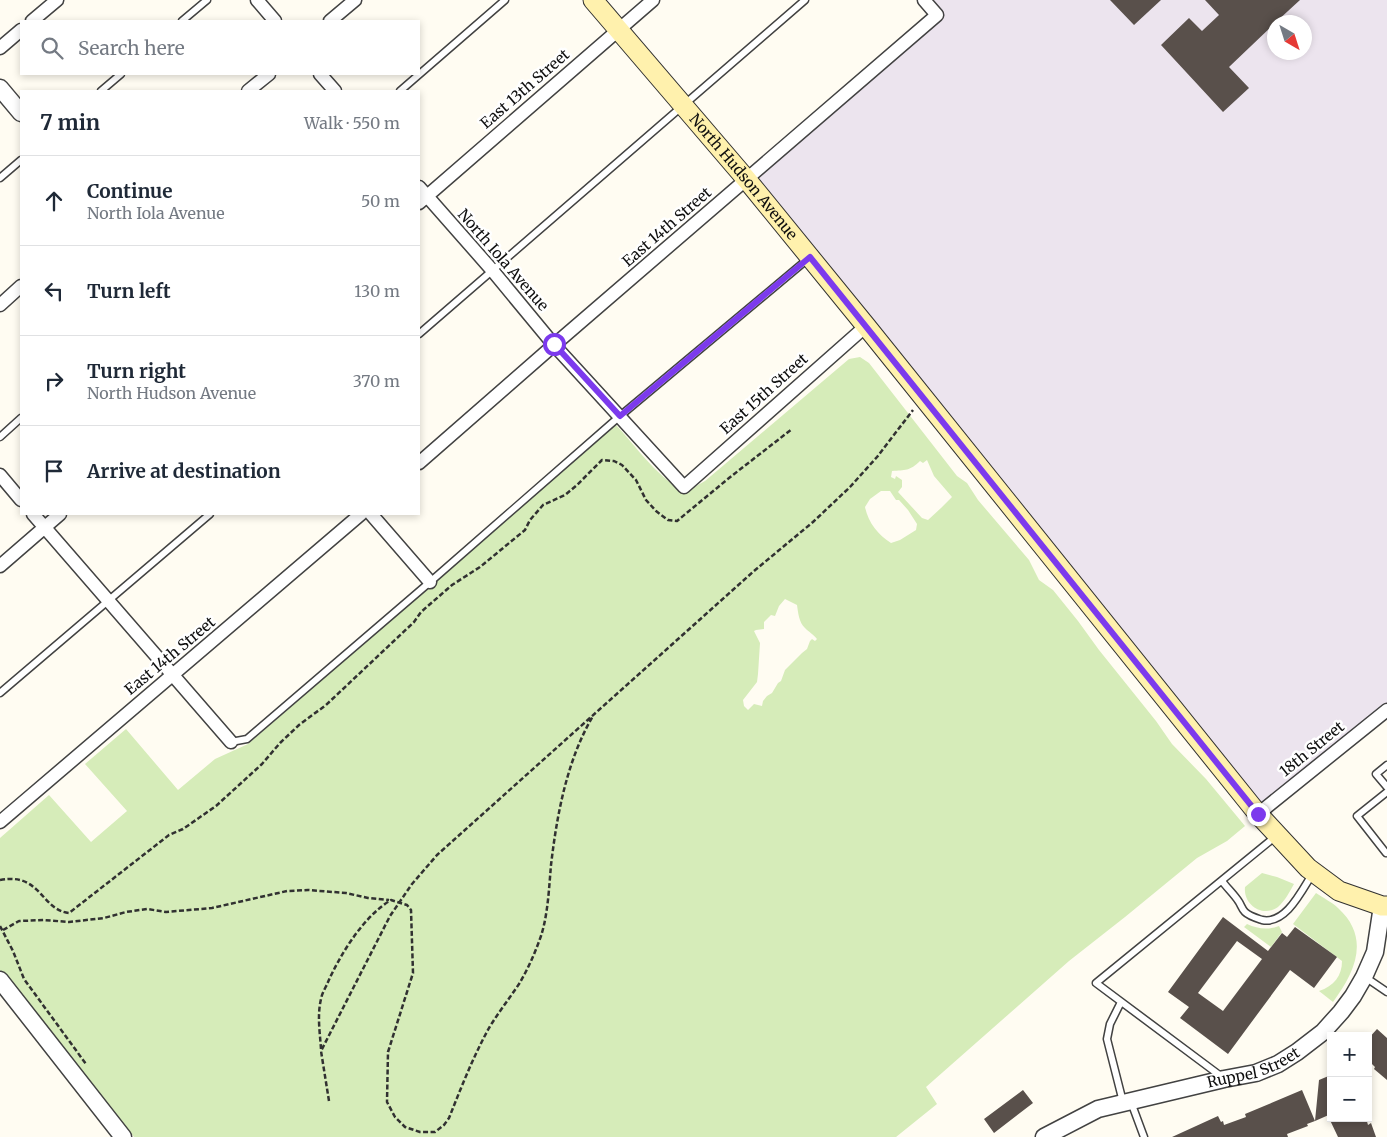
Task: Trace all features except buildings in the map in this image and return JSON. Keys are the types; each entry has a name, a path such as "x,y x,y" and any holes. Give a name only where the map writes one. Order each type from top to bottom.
{"main road":[{"name":"North Hudson Avenue","path":"593,0 747,180 810,257 1258,814 1308,868 1339,891 1384,906"}],"street":[{"path":"33,20 57,0"},
{"path":"257,0 274,20"},
{"path":"331,20 355,0"},
{"name":"East 13th Street","path":"421,196 653,0"},
{"name":"East 14th Street","path":"420,462 554,344 937,15 924,0"},
{"path":"0,48 20,31"},
{"path":"249,90 268,75"},
{"path":"321,75 334,90"},
{"path":"0,88 20,112"},
{"name":"North Iola Avenue","path":"421,196 492,270 554,344 684,487"},
{"path":"0,305 20,287"},
{"name":"East 15th Street","path":"684,487 866,326"},
{"path":"0,475 20,499"},
{"path":"34,515 231,742"},
{"path":"0,566 59,515"},
{"name":"East 14th Street","path":"0,822 360,515"},
{"path":"372,515 430,582"},
{"name":"18th Street","path":"1258,814 1387,710"},
{"name":"Ruppel Street","path":"1044,1137 1098,1109 1256,1073 1278,1064 1297,1052 1323,1032 1353,996 1375,952 1380,936 1384,906"},
{"path":"0,980 124,1137"}],"lane":[{"path":"183,20 207,0"},
{"path":"420,74 505,0"},
{"path":"420,333 806,0"},
{"path":"102,90 120,75"},
{"path":"401,90 418,75"},
{"path":"0,178 20,161"},
{"path":"231,742 247,739 620,416 810,257"},
{"path":"0,437 20,419"},
{"path":"0,693 209,515"},
{"path":"1387,765 1376,774 1387,788"},
{"path":"1386,853 1357,816 1387,792"},
{"path":"1224,1079 1096,983 1278,835"},
{"path":"1222,881 1244,911 1266,921 1274,920 1288,910 1314,872"},
{"path":"1364,977 1387,992"},
{"path":"1121,1002 1110,1024 1107,1039 1127,1102 1144,1137"}],"path":[{"path":"321,1051 390,916 412,884 437,855 754,571 813,522 850,487 877,457 923,397"},
{"path":"0,880 12,878 24,881 32,885 55,908 63,912 69,912 169,835 183,829 216,806 262,764 292,731 326,705 414,622 421,612 452,585 480,567 525,530 530,520 543,505 565,495 602,460 614,461 622,465 636,480 646,500 656,511 668,520 677,521 792,429"},
{"path":"3,930 19,922 44,920 69,922 104,918 147,908 166,912 212,908 287,891 308,890 346,893 368,898 391,900 407,905 411,910 413,973 388,1052 387,1102 395,1116 405,1126 420,1132 434,1132 444,1125 449,1118 489,1027 519,984 542,934 553,849 563,794 578,745 595,713"},
{"path":"329,1101 318,1019 321,998 333,971 367,920 391,900"},
{"path":"0,926 24,979 87,1066"}],"shaded area":[{"path":"924,0 1387,0 1387,710 1258,814 747,180 937,16"}],"green space":[{"path":"860,357 869,363 957,476 967,483 978,500 1029,560 1039,580 1053,590 1078,621 1172,744 1206,779 1245,826 1227,841 1197,858 1069,961 926,1087 937,1104 896,1137 134,1137 0,970 0,838 49,795 91,842 127,811 85,764 126,729 178,790 215,759 248,744 616,425 658,472 678,487 687,491 705,481 849,359","holes":["927,460 934,476 952,497 928,520 922,518 898,492 902,487 902,480 896,476 895,479 891,477 892,471 907,469 920,461 923,463","881,491 890,491 896,500 899,500 908,510 917,524 916,530 891,543 878,532 868,518 865,507 870,499","785,599 797,605 801,623 817,639 815,641 812,639 807,649 785,670 781,681 763,701 762,706 754,704 748,710 744,706 743,700 757,682 758,674 760,643 754,631 764,629 764,622 771,615 775,616 779,606"]},
{"path":"1262,873 1294,884 1283,902 1272,910 1266,911 1255,908 1247,899 1245,893 1245,887"},
{"path":"1316,893 1336,906 1348,919 1357,943 1353,967 1348,979 1333,1002 1319,991 1336,980 1341,971 1342,961 1293,924"},
{"path":"1247,924 1263,928 1279,926 1282,932 1271,947 1244,927"}],"route":[{"path":"554,344 620,416 810,257 1258,814"}]}
